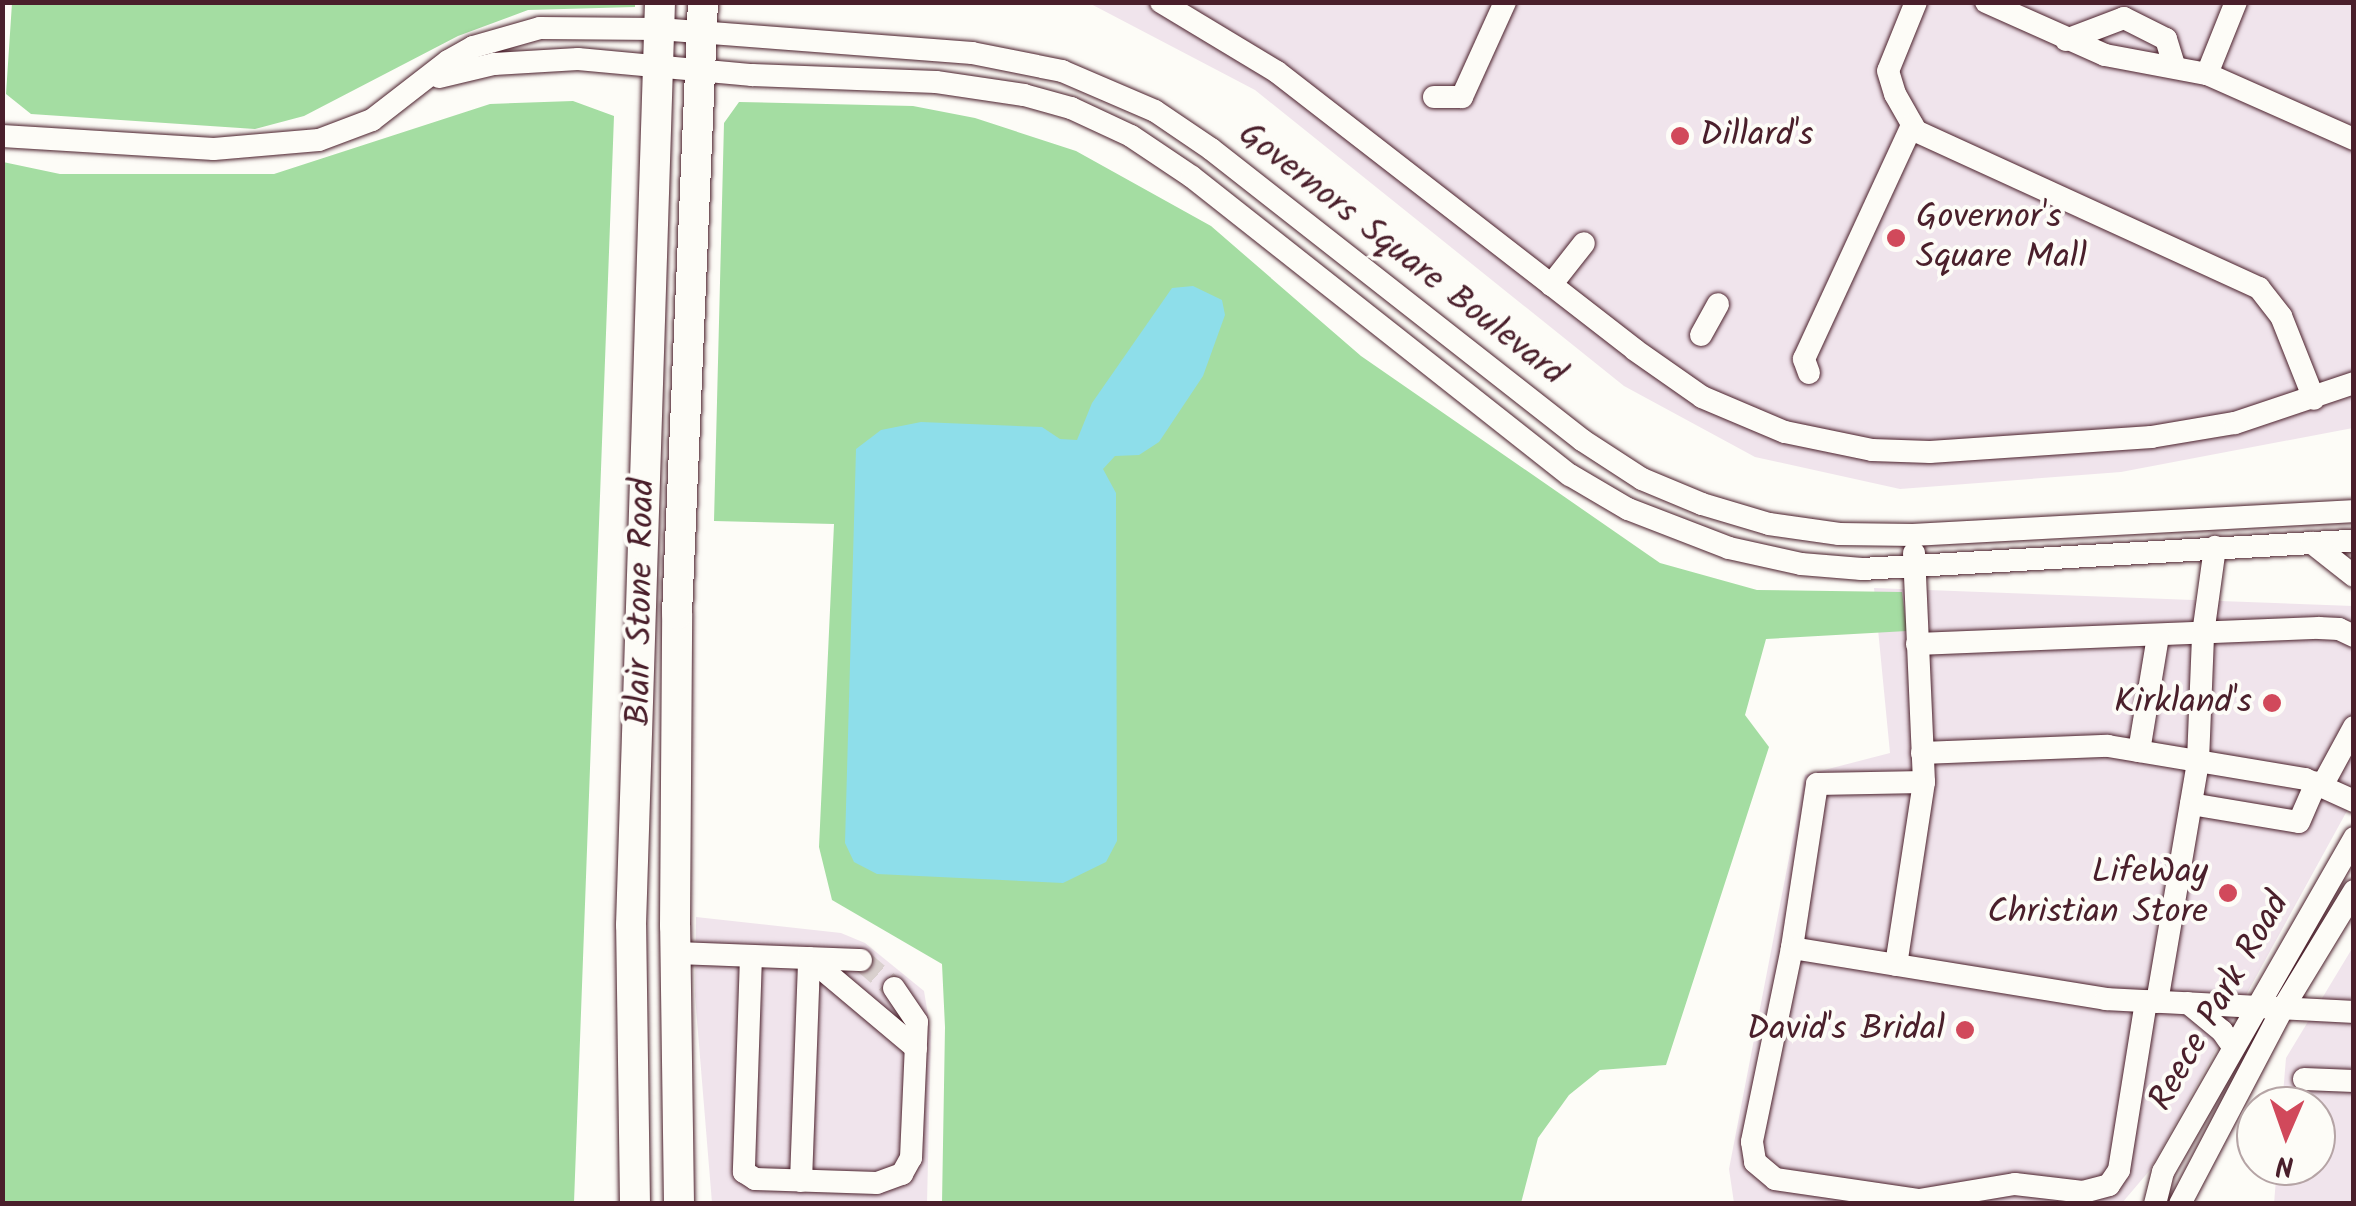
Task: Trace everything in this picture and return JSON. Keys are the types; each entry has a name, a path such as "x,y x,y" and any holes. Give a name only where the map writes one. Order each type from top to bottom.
{"main road":[{"name":"Blair Stone Road","path":"679,1204 675,939 678,614 703,2"},
{"name":"Blair Stone Road","path":"635,1204 631,924 660,16"},
{"path":"631,924 675,939"},
{"path":"680,1156 694,1204"},
{"path":"621,1204 635,1158"}],"street":[{"path":"1162,2 1277,72 1702,397 1785,432 1872,450 1930,452 2151,437 2234,423 2354,384"},
{"path":"1434,97 1462,97 1505,2"},
{"path":"1916,2 1888,71 1912,126 1932,141 2259,288 2280,316 2314,399"},
{"path":"1986,2 2104,55 2207,74 2354,139"},
{"path":"2207,74 2236,2"},
{"name":"Governors Square Boulevard","path":"2,136 214,149 285,145 347,132 372,120 448,61 505,36 660,16 702,34 954,51 1017,60 1107,87 1187,133 1582,440 1642,480 1702,504 1769,524 1840,534 1914,534 2354,511"},
{"path":"2066,40 2124,18 2166,39 2174,65"},
{"name":"Governors Square Boulevard","path":"416,87 447,74 507,63 578,59 699,71 936,82 1024,95 1101,122 1166,159 1570,475 1628,509 1729,548 1802,564 1915,568 2354,541"},
{"path":"1810,373 1804,359 1912,126"},
{"path":"1166,159 1187,133"},
{"path":"1551,285 1584,244"},
{"path":"1701,336 1718,304"},
{"path":"1896,965 1924,782 1914,534"},
{"path":"2312,543 2354,576"},
{"path":"1924,782 1818,784 1792,948 1752,1142 1756,1162 1775,1179 1919,1200 2016,1184 2083,1192 2109,1185 2119,1170 2198,761 2203,634 2215,547"},
{"path":"1917,644 2318,628 2339,629 2354,636"},
{"path":"2139,751 2158,636"},
{"path":"2190,804 2299,822 2354,727"},
{"path":"1922,753 2108,746 2319,785 2354,800"},
{"name":"Reece Park Road","path":"2155,1204 2163,1172 2354,838"},
{"name":"Reece Park Road","path":"2180,1204 2283,1008 2354,891"},
{"path":"675,939 750,956 861,960"},
{"path":"1792,948 2106,999 2354,1012"},
{"path":"750,956 744,1172 755,1179 801,1180 858,1193 902,1174 911,1158 916,1022 894,988"},
{"path":"809,958 916,1048"},
{"path":"801,1180 809,958"},
{"path":"2188,1003 2222,1031 2234,1047"},
{"path":"2304,1079 2354,1081"}],"shaded area":[{"name":"Governor's Square Mall","path":"1089,3 2353,3 2353,428 2121,472 1900,489 1755,457 1624,386 1255,90"},
{"path":"1874,588 2353,606 2353,800 2150,1170 2122,1203 1734,1203 1729,1169 1805,775 1890,753"},
{"path":"696,917 841,933 865,943 924,991 931,1033 927,1203 712,1203 695,996"},
{"path":"2353,947 2353,1203 2274,1204 2275,1186 2336,1186 2336,1086 2284,1086 2286,1058"}],"green space":[{"path":"635,2 635,7 528,10 458,36 304,116 255,129 31,114 6,94 12,3"},
{"path":"573,101 614,116 574,1203 3,1203 3,162 60,174 274,174 490,104"},
{"path":"739,102 913,106 975,118 1076,151 1211,226 1361,356 1660,563 1757,590 1902,592 1907,631 1766,639 1745,715 1769,747 1666,1065 1600,1070 1569,1095 1538,1138 1521,1203 942,1203 942,964 832,900 819,847 834,524 714,521 724,123"}],"water":[{"path":"1193,286 1222,300 1225,315 1203,376 1159,442 1139,455 1115,456 1103,469 1116,493 1117,841 1106,862 1063,883 877,874 854,862 845,843 856,449 881,430 921,422 1042,427 1060,439 1077,440 1092,403 1172,288"}],"tunnel":[{"path":"861,960 894,988"}],"place":[{"name":"Dillard's","path":"1680,136"},
{"name":"Governor's Square Mall","path":"1896,238"},
{"name":"Kirkland's","path":"2272,703"},
{"name":"LifeWay Christian Store","path":"2228,893"},
{"name":"David's Bridal","path":"1965,1030"}]}
